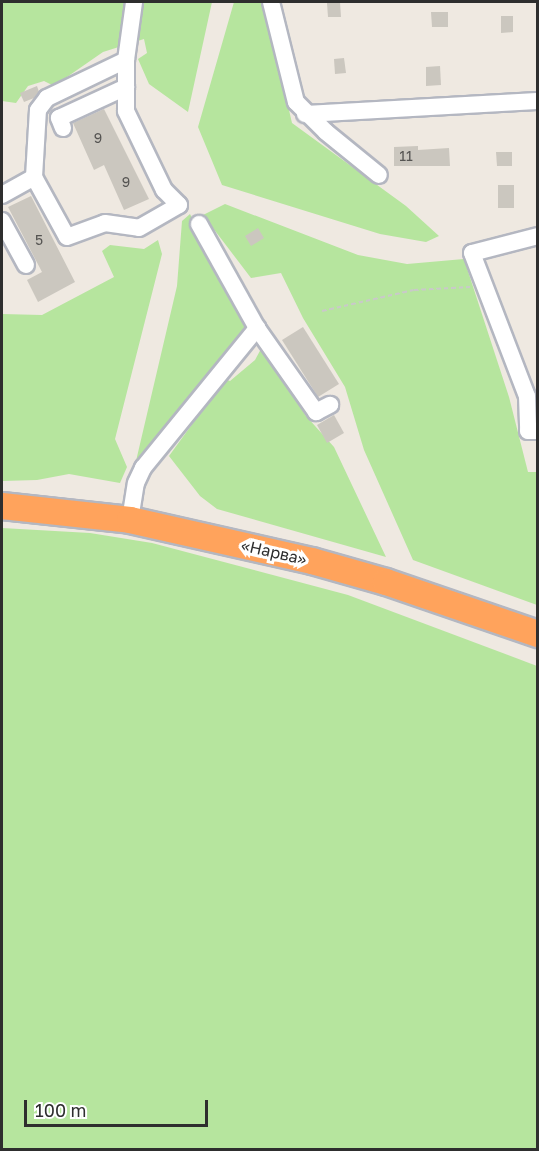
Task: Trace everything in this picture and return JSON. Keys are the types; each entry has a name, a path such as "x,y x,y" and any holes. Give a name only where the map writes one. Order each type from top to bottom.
{"highway":[{"name":"«Нарва»","path":"2,506 130,520 312,561 420,593 537,634"},
{"path":"420,593 537,643"}],"lane":[{"path":"126,60 47,98 38,110 34,177 67,237 105,223 139,228 179,205 164,190 126,111 126,60 134,2"},
{"path":"271,2 290,83 305,114 379,175"},
{"path":"63,128 58,118 126,87"},
{"path":"305,114 537,101"},
{"path":"2,195 34,177"},
{"path":"2,221 26,265"},
{"path":"199,224 257,328 316,412 330,405"},
{"path":"537,236 472,253 527,396 528,431 537,431"},
{"path":"130,520 136,483 143,468 257,328"}],"path":[{"path":"322,310 414,290 484,286"}],"green space":[{"path":"2,2 212,2 188,112 149,84 138,59 147,53 144,39 103,52 54,86 44,81 28,86 16,103 2,101"},
{"path":"234,2 264,2 292,123 406,206 439,236 426,242 380,234 222,185 198,127"},
{"path":"225,204 358,255 407,264 464,259 509,397 528,472 537,472 537,605 413,560 364,450 345,387 303,318 281,273 251,278 203,215"},
{"path":"190,214 246,326 145,457 136,461 177,286 182,221"},
{"path":"158,240 162,254 115,439 127,467 120,483 69,474 37,480 2,481 2,314 42,315 114,277 102,251 110,245 144,249"},
{"path":"262,347 306,416 334,447 386,557 217,509 200,496 169,456 225,379 230,381 255,360"},
{"path":"2,528 90,533 152,543 348,595 537,666 537,1149 2,1149"}],"building":[{"path":"340,2 341,17 328,17 327,3"},
{"path":"431,12 448,12 448,27 432,27"},
{"path":"501,16 513,16 513,32 501,33"},
{"path":"344,58 346,73 335,74 334,59"},
{"path":"440,66 441,85 426,86 426,67"},
{"path":"37,86 39,92 34,98 24,102 20,93"},
{"path":"104,109 149,199 124,210 104,165 94,170 73,123"},
{"path":"418,146 418,150 449,148 450,166 394,166 394,147"},
{"path":"496,152 512,152 512,166 497,166"},
{"path":"498,185 514,185 514,208 498,208"},
{"path":"31,196 75,282 38,302 27,280 42,272 8,207"},
{"path":"258,228 264,238 251,246 245,236"},
{"path":"303,327 339,384 318,397 282,340"},
{"path":"334,415 344,433 327,443 317,425"}]}
